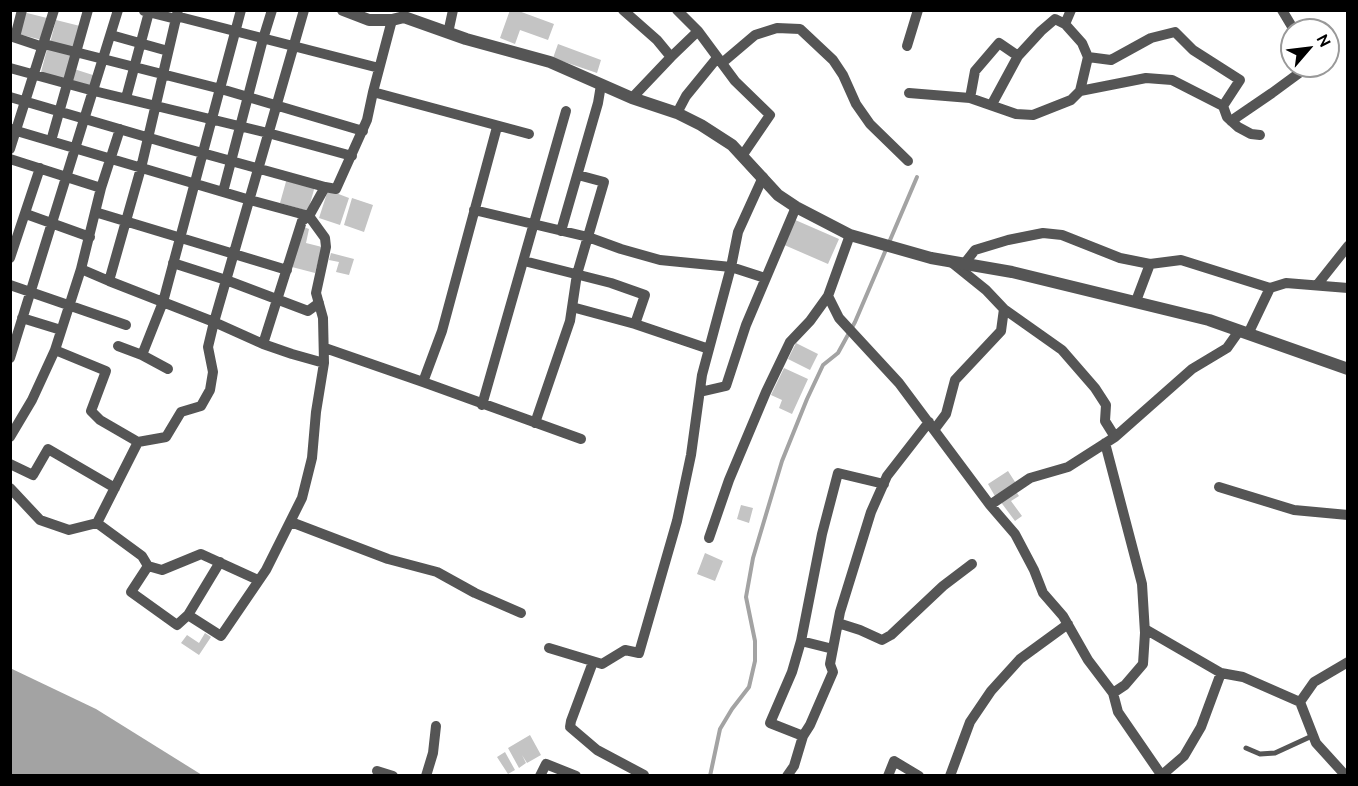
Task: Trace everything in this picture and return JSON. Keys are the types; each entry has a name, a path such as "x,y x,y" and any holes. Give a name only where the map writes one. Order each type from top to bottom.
{"street":[{"path":"22,10 13,37 43,46 77,51 363,130"},
{"path":"10,149 13,130 26,101 54,10"},
{"path":"51,141 88,10"},
{"path":"10,358 118,10"},
{"path":"142,355 163,302 241,10"},
{"path":"223,192 272,10"},
{"path":"55,350 106,371 90,411 100,420 138,442 166,437 181,412 201,406 210,390 213,372 208,346 214,322 304,10"},
{"path":"343,10 392,20 404,17 448,33 550,62 632,98 677,113 719,136 764,177 778,195 850,235 896,249 1012,272 1209,320 1347,369"},
{"path":"448,33 453,10"},
{"path":"677,10 698,32 735,81 770,115 742,156"},
{"path":"907,46 918,10"},
{"path":"1065,24 1071,10"},
{"path":"126,98 141,43 146,11 177,15 294,48 379,68"},
{"path":"626,11 657,40 671,57"},
{"path":"109,281 141,168 177,15"},
{"path":"992,104 1018,56 1055,19 1065,24 1082,43 1088,57 1080,92"},
{"path":"10,97 336,189 368,120 392,20"},
{"path":"677,113 686,96 720,61 755,35 777,28 800,29 832,60 843,75 856,104 870,124 908,161"},
{"path":"632,98 698,32"},
{"path":"1088,57 1111,60 1151,38 1175,32 1193,50 1240,80 1223,106"},
{"path":"111,35 168,51"},
{"path":"970,98 975,71 999,43 1018,56"},
{"path":"10,68 352,156"},
{"path":"909,93 970,98 1016,114 1033,115 1071,100 1080,92 1146,78 1172,80 1223,106 1231,121 1251,134 1260,135"},
{"path":"1231,121 1292,78"},
{"path":"561,231 598,103 601,85"},
{"path":"373,92 529,134"},
{"path":"482,405 566,111"},
{"path":"423,382 442,331 498,127"},
{"path":"10,437 32,400 55,350 81,269 101,189 120,129"},
{"path":"13,130 309,216 325,238 326,247 316,293 323,318 324,363 316,412 312,460 302,498 266,570 220,636 188,615"},
{"path":"10,159 101,189"},
{"path":"10,258 40,168"},
{"path":"535,423 570,321 577,274 604,182 578,175"},
{"path":"549,648 602,664 625,650 639,653 676,521 691,455 709,349 738,232 764,177"},
{"path":"263,344 302,221 309,216 325,187"},
{"path":"700,392 726,386 765,278 796,207"},
{"path":"474,210 588,237 660,260 731,267 765,278"},
{"path":"95,212 287,270"},
{"path":"26,214 90,237"},
{"path":"964,264 975,250 1043,233 1062,235 1120,258 1150,264 1181,260 1270,288 1286,283 1347,288"},
{"path":"709,538 729,480 766,392 790,342 810,321 828,296 850,235"},
{"path":"1317,285 1347,246"},
{"path":"524,261 577,274 645,295 635,324"},
{"path":"950,261 986,290 1004,309 1062,350 1095,388 1106,405 1105,421 1115,437"},
{"path":"173,263 278,298 308,311 319,303"},
{"path":"1136,301 1150,264"},
{"path":"81,269 263,344 324,363"},
{"path":"10,285 126,325"},
{"path":"990,505 1030,478 1068,468 1115,437 1192,369 1227,348 1243,332 1270,288"},
{"path":"828,296 845,325 899,382 990,505 1015,534 1043,593 1068,624 1088,660 1113,693 1118,712 1162,775 1184,756 1201,727 1221,673"},
{"path":"572,307 635,324 709,349"},
{"path":"788,776 794,766 802,736 810,725 833,672 830,664 838,623 871,512 884,484 931,426 946,414 956,380 1001,331 1004,309"},
{"path":"22,318 61,330"},
{"path":"118,346 142,355 168,369"},
{"path":"324,348 580,439"},
{"path":"10,488 40,520 69,530 97,523 138,442"},
{"path":"1105,443 1142,584 1145,629 1143,664 1125,685 1113,693"},
{"path":"10,464 33,475 48,449 115,488"},
{"path":"802,736 770,723 792,672 801,641 822,534 838,472 884,484"},
{"path":"1220,487 1294,510 1347,515"},
{"path":"291,522 388,559 437,572 475,593 520,613"},
{"path":"97,523 142,556 148,566 162,570 201,554 258,580"},
{"path":"148,566 131,592 177,625 188,615 219,562"},
{"path":"838,623 882,640 891,635 943,586 972,564"},
{"path":"950,776 970,722 991,692 1020,659 1068,624"},
{"path":"1145,629 1221,673 1243,677 1300,702 1316,744 1346,776"},
{"path":"801,641 833,649"},
{"path":"593,662 570,727 597,750 644,775"},
{"path":"1300,702 1314,682 1347,662"},
{"path":"426,776 433,753 436,726"},
{"path":"888,776 894,761 919,776"},
{"path":"540,776 546,764 576,776"},
{"path":"377,771 393,776"}],"lane":[{"path":"1246,748 1260,754 1275,753 1312,736"}],"shaded area":[{"path":"10,668 96,709 202,775 11,775"}],"building":[{"path":"510,10 516,10 554,24 548,40 520,30 515,44 500,38"},
{"path":"23,12 47,18 42,40 18,34"},
{"path":"56,20 80,26 74,49 50,43"},
{"path":"558,44 601,60 597,73 553,58"},
{"path":"48,46 73,54 65,79 41,72"},
{"path":"74,69 96,76 92,88 70,82"},
{"path":"287,178 315,186 308,211 280,203"},
{"path":"328,190 349,198 340,225 319,218"},
{"path":"352,198 373,205 364,232 344,225"},
{"path":"793,219 839,239 828,264 782,244"},
{"path":"304,227 309,229 306,243 322,247 315,273 292,267"},
{"path":"331,253 354,259 349,275 336,272 339,262 329,260"},
{"path":"796,343 818,354 810,370 788,359"},
{"path":"784,368 808,379 792,414 779,408 782,400 771,395"},
{"path":"1008,471 1017,485 996,498 988,484"},
{"path":"1015,490 1019,496 1011,501 1022,516 1015,521 1000,501"},
{"path":"741,505 753,508 749,523 737,519"},
{"path":"705,553 723,561 715,581 697,574"},
{"path":"205,633 211,637 199,655 181,643 187,635 199,643"},
{"path":"530,735 541,755 527,763 522,755 526,763 519,768 508,748"},
{"path":"505,752 515,770 508,774 497,757"}],"waterway":[{"path":"710,776 720,729 749,687 755,661 755,641 746,597 753,558 782,461 823,365 838,353 855,322 917,177"}]}
